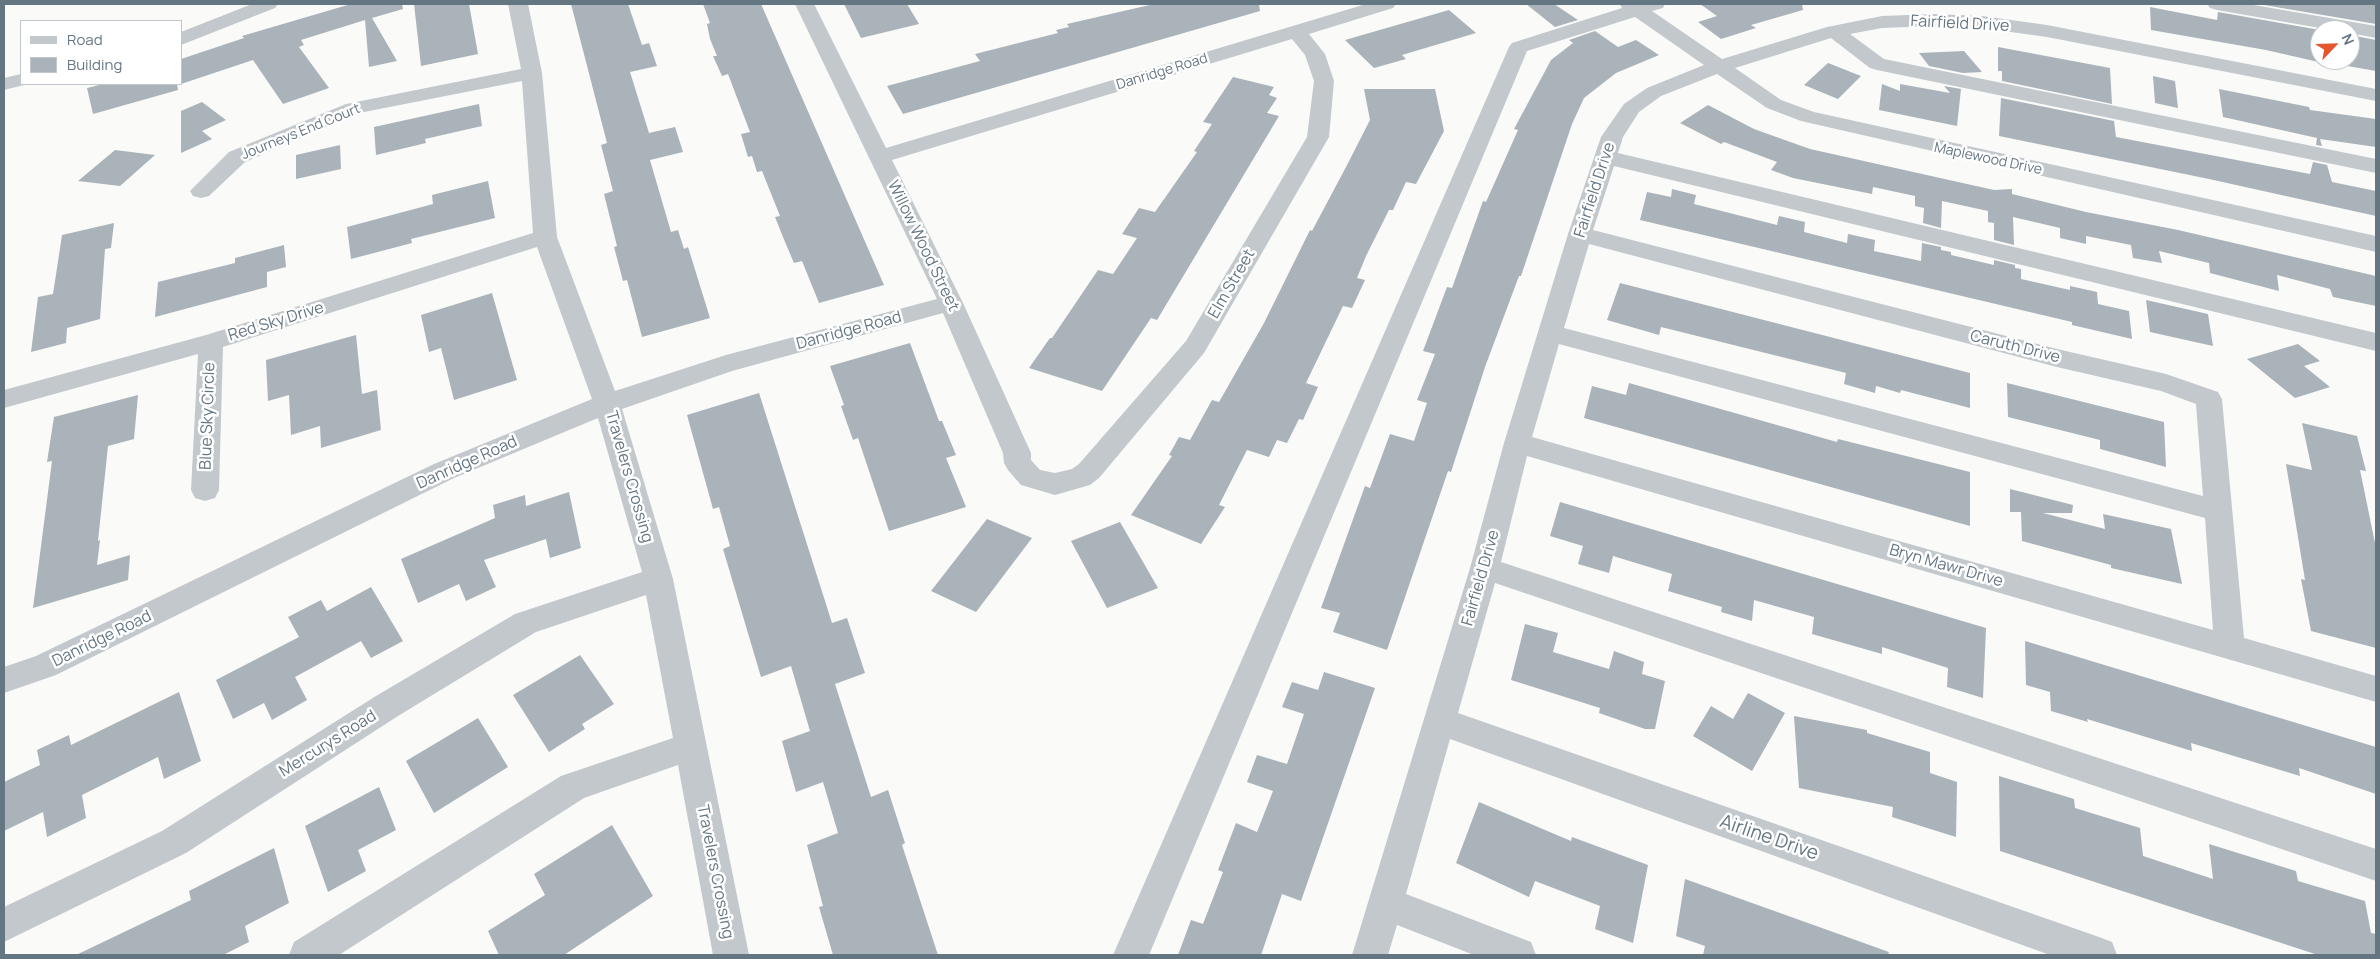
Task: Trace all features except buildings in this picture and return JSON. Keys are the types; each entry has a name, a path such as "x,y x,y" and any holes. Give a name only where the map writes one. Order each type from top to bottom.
{"street":[{"path":"182,39 268,4"},
{"name":"Travelers Crossing","path":"518,4 532,73 545,237 607,404 658,579 731,955"},
{"name":"Willow Wood Street","path":"804,4 951,303 1017,453 1018,463 1031,478 1043,482"},
{"name":"Danridge Road","path":"880,158 1386,4"},
{"path":"2218,4 2376,32"},
{"path":"1131,955 1519,48 1640,6"},
{"name":"Maplewood Drive","path":"1640,6 1719,66 1774,104 1808,117 1839,126 2376,244"},
{"name":"Fairfield Drive","path":"1370,955 1485,568 1517,444 1580,234 1612,137 1631,108 1654,92 1719,66 1834,31 1882,22 1982,22 2057,33 2376,95"},
{"name":"Elm Street","path":"1043,482 1068,482 1089,471 1195,347 1318,137 1324,81 1315,54 1296,31"},
{"path":"1834,31 1878,64 2376,166"},
{"name":"Journeys End Court","path":"201,192 237,157 353,108 532,73"},
{"path":"4,84 20,80"},
{"path":"1606,157 2376,342"},
{"name":"Caruth Drive","path":"1580,234 2194,392 2209,399 2213,428 2230,648"},
{"name":"Red Sky Drive","path":"4,399 211,342 545,237"},
{"name":"Danridge Road","path":"4,680 54,662 256,565 444,471 607,404 726,364 951,303"},
{"path":"1550,333 2218,511"},
{"name":"Blue Sky Circle","path":"205,490 211,342"},
{"name":"Bryn Mawr Drive","path":"1517,444 2376,688"},
{"path":"1485,568 2376,865"},
{"name":"Mercurys Road","path":"4,925 174,842 388,706 526,623 658,579"},
{"name":"Airline Drive","path":"1438,721 2099,955"},
{"path":"307,955 573,787 690,746"},
{"path":"1385,903 1518,955"}]}
